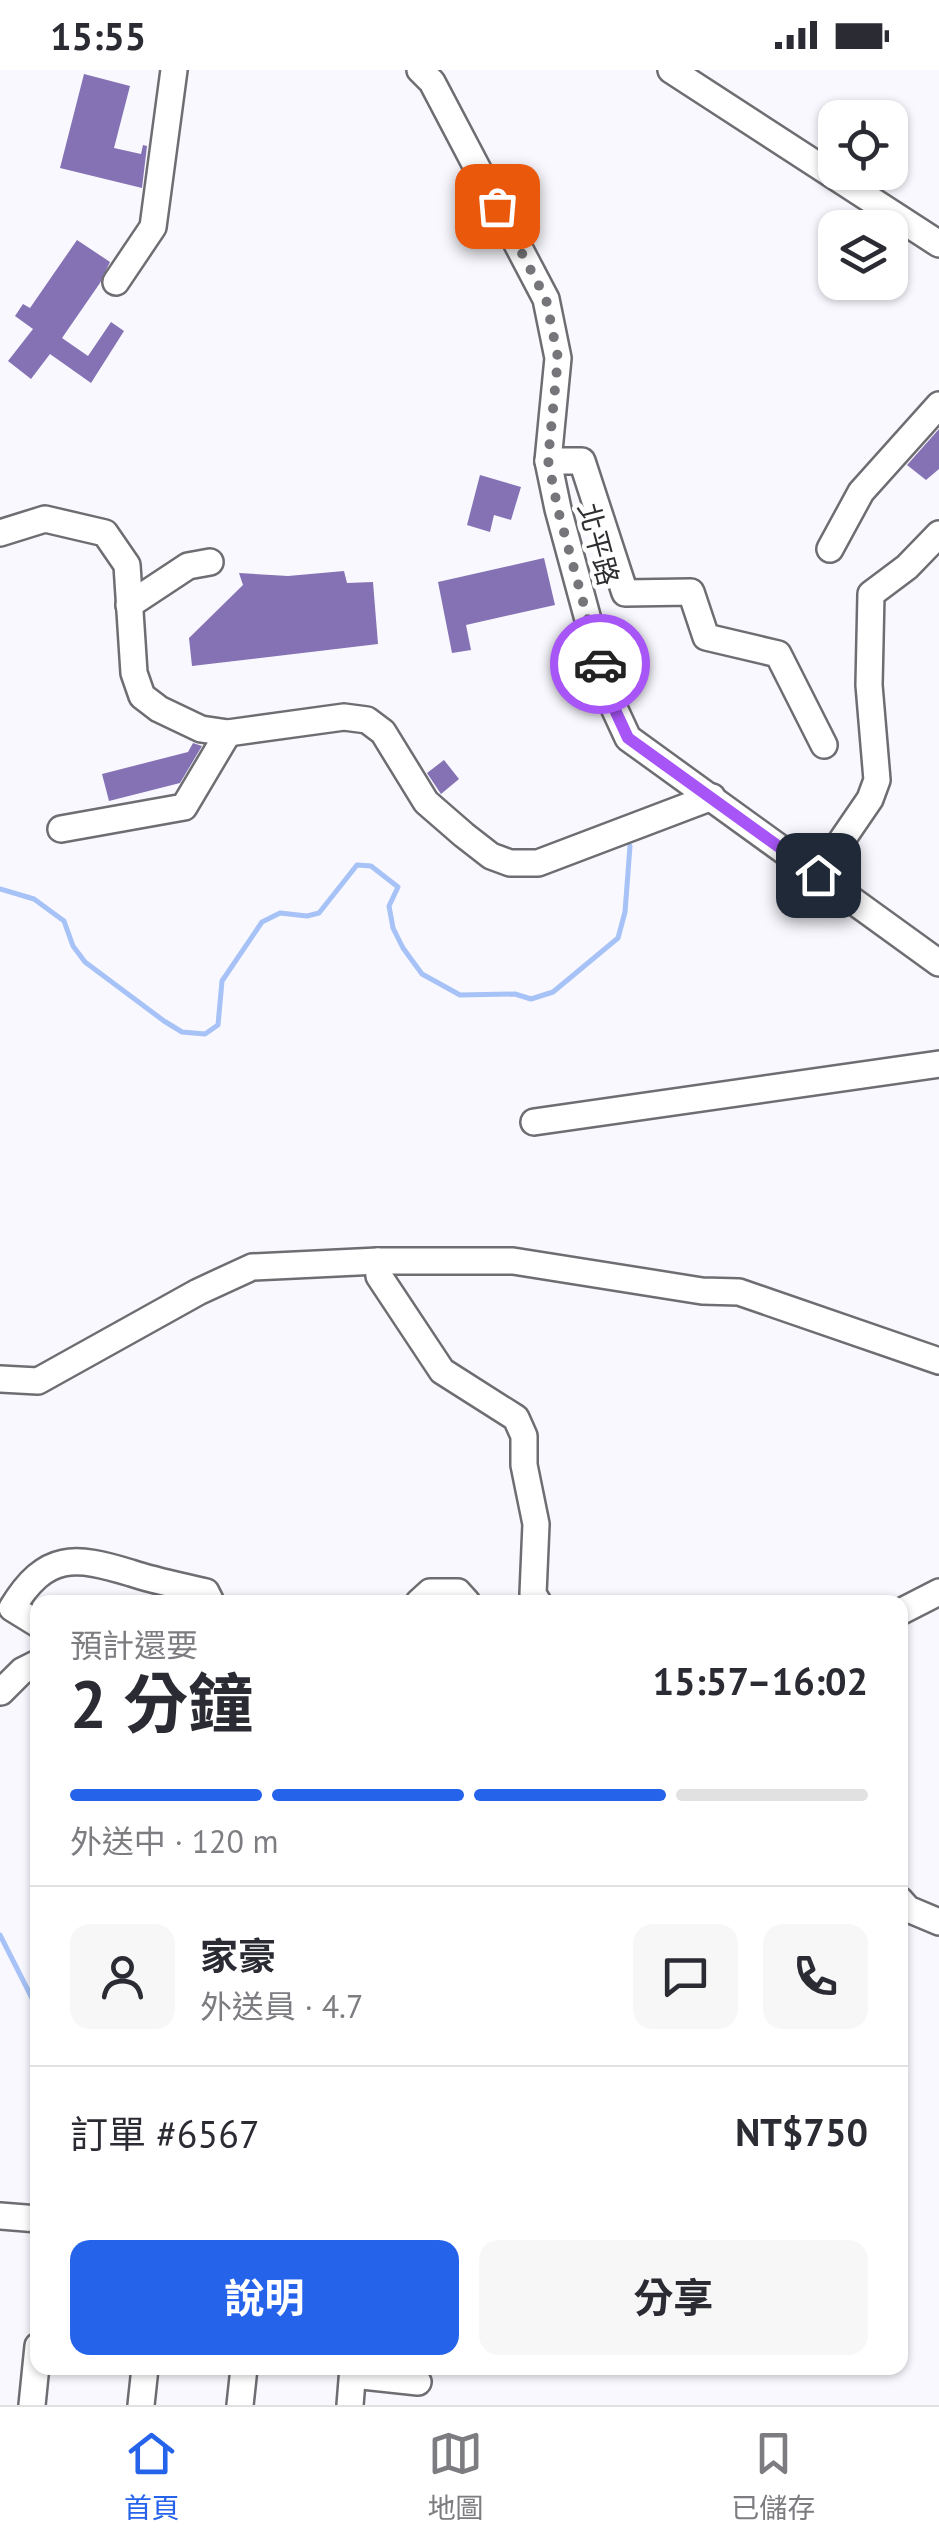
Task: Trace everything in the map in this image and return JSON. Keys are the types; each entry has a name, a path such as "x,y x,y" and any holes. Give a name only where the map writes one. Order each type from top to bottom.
{"street":[{"path":"116,282 154,227 174,70"},
{"path":"671,70 939,244"},
{"name":"北平路","path":"434,74 546,299 558,358 548,460 609,697 628,738 939,963"},
{"path":"830,549 861,492 939,405"},
{"path":"548,460 582,461 625,594 691,592 706,637 778,654 824,745"},
{"path":"0,533 44,518 105,532 127,565 134,673 142,696 178,721 228,733 344,717 368,720 393,746 426,802 491,856 510,862 538,863 712,797"},
{"path":"818,875 870,799 876,780 870,594 907,567 939,534"},
{"path":"129,605 188,566 210,562"},
{"path":"62,830 184,807 228,733"},
{"path":"534,1122 939,1064"},
{"path":"0,1379 38,1381 198,1292 252,1267 378,1261 513,1260 702,1291 739,1292 939,1361"},
{"path":"378,1261 379,1276 442,1371 516,1418 524,1436 524,1465 536,1524 534,1595"},
{"path":"30,1619 12,1608 22,1592 42,1573 77,1560 103,1563 208,1595"},
{"path":"908,1608 939,1592"},
{"path":"427,1595 461,1595"},
{"path":"2,1692 30,1667"},
{"path":"908,1910 939,1922"},
{"path":"0,2216 30,2218"},
{"path":"32,2405 35,2375"},
{"path":"141,2405 144,2375"},
{"path":"240,2405 243,2375"},
{"path":"350,2405 353,2375"},
{"path":"377,2375 418,2382"}],"building":[{"path":"84,74 130,86 114,148 141,154 143,145 147,146 142,188 60,168"},
{"path":"77,240 110,262 62,338 88,356 111,322 124,331 91,383 50,354 31,379 8,361 33,329 15,316 23,304 30,308"},
{"path":"939,429 939,469 926,480 907,465"},
{"path":"480,475 521,487 511,520 494,515 490,532 467,525"},
{"path":"544,558 555,605 466,625 471,650 452,653 438,582"},
{"path":"344,571 347,583 373,582 378,644 192,666 189,638 243,585 239,573 288,576"},
{"path":"193,743 202,746 180,783 109,801 102,774 188,752"},
{"path":"444,760 459,779 441,794 427,773"}],"waterway":[{"path":"0,889 34,899 64,921 73,946 85,962 164,1021 182,1032 205,1034 218,1025 222,981 262,922 280,913 319,913 357,865 371,866 398,887 389,906 393,928 422,974 460,995 515,994 531,999 553,992 618,938 625,912 630,846"},
{"path":"0,1935 30,1994"}],"way so far":[{"path":"497,206 546,299 558,358 548,460 600,664"}],"route":[{"path":"600,664 609,697 628,738 818,875"}]}
